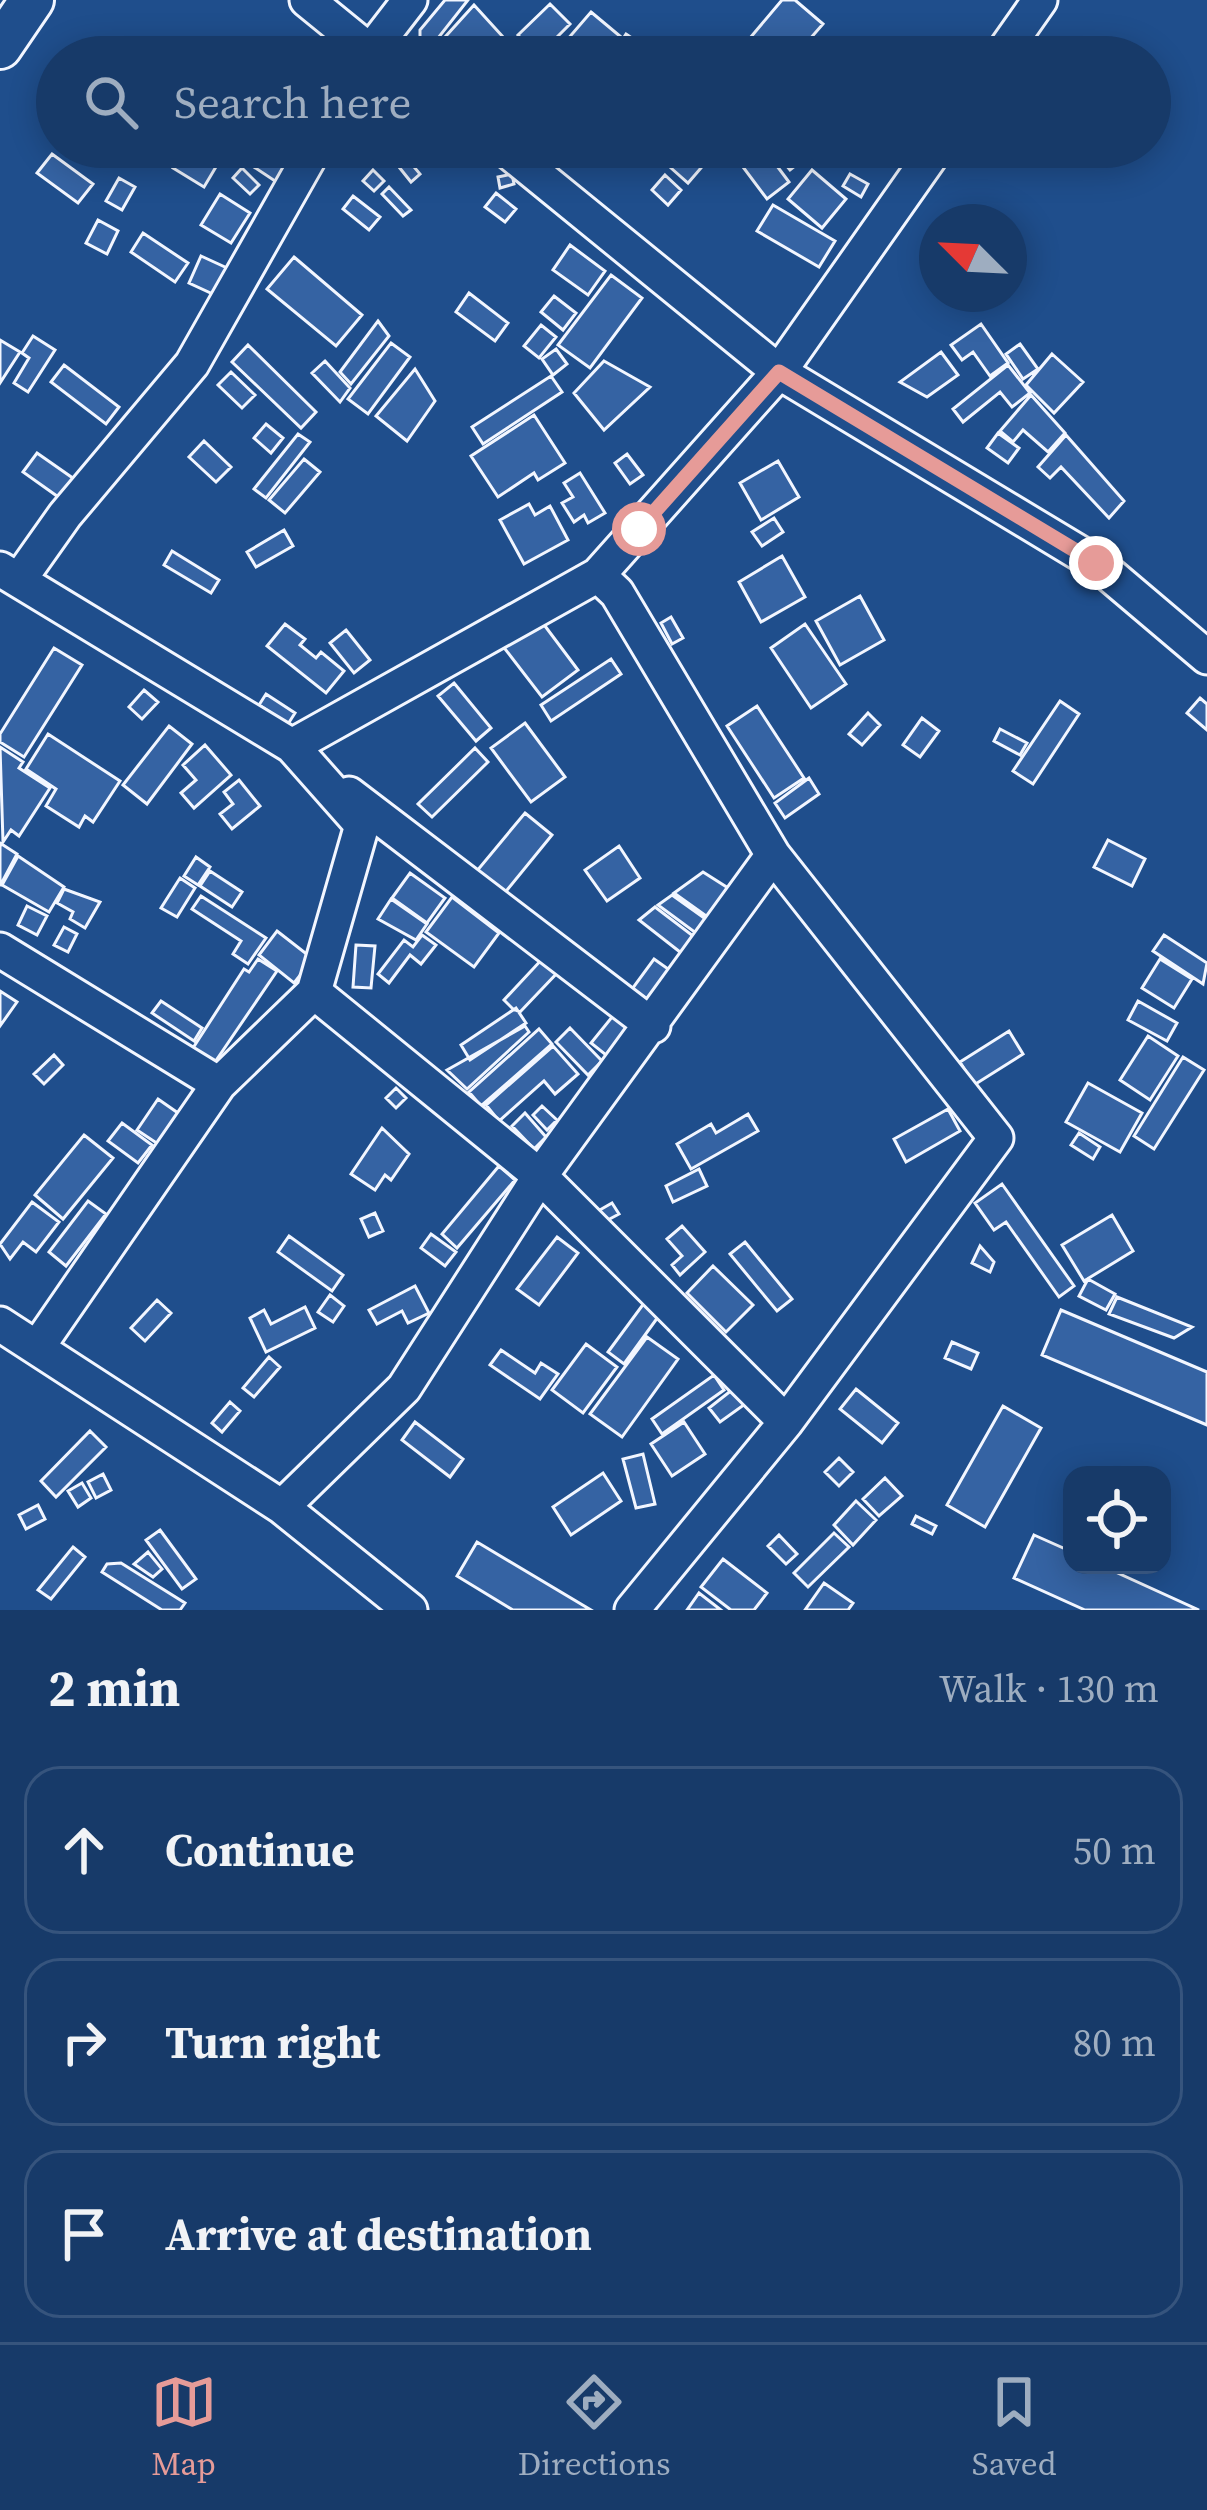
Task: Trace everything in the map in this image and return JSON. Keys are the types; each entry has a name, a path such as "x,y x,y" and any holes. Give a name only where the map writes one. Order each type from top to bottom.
{"main road":[{"path":"0,47 32,0"}],"street":[{"path":"307,0 348,36"},
{"path":"384,36 410,0"},
{"path":"1015,36 1040,0"},
{"path":"303,168 192,364 9,575 298,753 652,1026"},
{"path":"528,168 779,372 1096,563 1207,658"},
{"path":"298,753 607,584 639,529 779,372 922,168"},
{"path":"607,584 772,855 996,1138 787,1422 632,1610"},
{"path":"38,1348 219,1084 314,992 362,825 298,753"},
{"path":"282,1507 404,1388 540,1176 772,855"},
{"path":"0,950 219,1084"},
{"path":"314,992 540,1176 787,1422"},
{"path":"1,1326 282,1507 410,1610"}],"building":[{"path":"445,0 468,0 440,36 420,36"},
{"path":"782,0 795,0 823,24 812,36 752,36"},
{"path":"550,4 570,24 558,36 518,35"},
{"path":"474,5 502,36 446,36"},
{"path":"591,12 620,36 570,36"},
{"path":"41,168 71,168 93,184 78,203 37,173"},
{"path":"173,168 215,168 204,187"},
{"path":"242,168 259,185 250,194 233,178"},
{"path":"256,168 288,168 278,183"},
{"path":"400,168 415,168 420,174 411,182"},
{"path":"671,168 701,168 688,183"},
{"path":"744,168 778,168 789,182 767,199"},
{"path":"373,170 384,181 374,191 363,181"},
{"path":"812,170 846,199 822,228 788,199"},
{"path":"512,174 514,184 500,188 498,177"},
{"path":"850,174 868,184 861,197 843,186"},
{"path":"665,175 681,190 668,205 652,190"},
{"path":"119,178 135,187 122,210 106,201"},
{"path":"389,187 411,210 403,216 382,194"},
{"path":"496,193 516,209 505,222 485,207"},
{"path":"220,194 250,213 231,243 201,225"},
{"path":"353,196 380,217 369,230 343,209"},
{"path":"773,205 835,241 819,267 757,231"},
{"path":"98,220 118,231 107,254 86,243"},
{"path":"143,233 188,263 175,282 131,252"},
{"path":"570,245 605,271 588,295 553,270"},
{"path":"201,256 227,268 215,295 189,283"},
{"path":"294,257 362,315 336,346 267,289"},
{"path":"611,275 642,298 590,368 558,345"},
{"path":"469,293 508,323 495,341 456,312"},
{"path":"554,296 576,313 563,330 541,312"},
{"path":"378,321 389,336 351,384 340,372"},
{"path":"981,324 1008,363 990,376 973,352 962,360 951,345"},
{"path":"541,325 556,337 539,358 524,346"},
{"path":"33,336 55,350 28,392 14,383 29,358 22,353"},
{"path":"0,340 20,352 0,383"},
{"path":"391,343 410,357 368,414 348,399"},
{"path":"1020,344 1038,369 1023,379 1006,354"},
{"path":"248,345 316,412 301,428 232,362"},
{"path":"556,349 567,364 553,375 542,359"},
{"path":"941,352 958,375 927,397 900,382"},
{"path":"1052,354 1083,382 1054,413 1026,385"},
{"path":"325,361 350,388 340,402 312,373"},
{"path":"604,361 650,387 604,430 574,393"},
{"path":"64,365 119,407 106,424 51,382"},
{"path":"1008,365 1030,393 1012,407 1000,392 963,422 953,409"},
{"path":"415,369 435,401 407,441 376,416"},
{"path":"231,372 255,395 242,408 218,385"},
{"path":"551,376 562,392 483,444 472,427"},
{"path":"1031,395 1065,433 1048,452 1023,430 1013,442 1000,431"},
{"path":"534,415 565,463 538,480 534,473 498,497 471,456"},
{"path":"266,424 283,438 271,453 254,438"},
{"path":"998,433 1019,448 1008,463 987,448"},
{"path":"298,434 310,442 266,498 254,489"},
{"path":"1066,435 1124,501 1109,518 1061,467 1050,478 1038,467"},
{"path":"204,441 231,467 216,482 189,457"},
{"path":"37,453 77,481 64,501 23,472"},
{"path":"627,454 643,475 630,484 615,463"},
{"path":"304,459 320,472 285,513 269,500"},
{"path":"778,461 799,497 761,520 740,483"},
{"path":"580,473 605,513 588,523 584,515 574,522 562,503 573,497 564,483"},
{"path":"529,504 535,515 550,506 568,540 524,564 500,520"},
{"path":"774,518 783,532 762,546 752,532"},
{"path":"284,530 293,546 256,567 247,552"},
{"path":"172,551 219,580 211,593 164,565"},
{"path":"782,556 805,597 761,622 739,582"},
{"path":"860,596 884,640 840,665 816,621"},
{"path":"671,617 683,638 672,644 661,623"},
{"path":"539,618 578,670 542,697 502,645"},
{"path":"285,624 305,639 300,645 316,658 321,652 344,671 326,693 267,646"},
{"path":"805,624 846,684 811,708 771,648"},
{"path":"346,630 370,660 354,673 330,643"},
{"path":"54,648 82,665 24,757 0,742 0,734"},
{"path":"611,659 621,674 551,721 541,705"},
{"path":"454,683 491,728 476,741 438,696"},
{"path":"144,690 158,702 142,719 129,707"},
{"path":"266,694 295,713 288,724 259,705"},
{"path":"1200,698 1207,704 1207,730 1187,713"},
{"path":"1060,701 1079,714 1033,784 1013,771"},
{"path":"757,706 804,778 774,798 727,726"},
{"path":"868,713 880,725 862,745 849,734"},
{"path":"922,718 939,731 920,757 903,745"},
{"path":"525,723 565,777 531,802 491,748"},
{"path":"169,726 192,744 147,804 123,785"},
{"path":"1000,729 1027,743 1020,755 994,741"},
{"path":"48,734 120,781 93,822 85,816 79,827 46,806 56,789 26,769"},
{"path":"205,745 231,775 194,808 181,793 196,780 183,765"},
{"path":"0,747 23,762 19,768 50,788 19,836 11,830 3,842"},
{"path":"475,748 488,762 432,817 418,804"},
{"path":"809,778 819,794 785,818 775,803"},
{"path":"239,780 260,806 232,829 220,814 233,804 224,792"},
{"path":"525,813 552,835 503,895 476,872"},
{"path":"1108,840 1145,859 1132,886 1094,867"},
{"path":"0,843 17,854 0,886"},
{"path":"619,846 640,878 607,901 585,870"},
{"path":"18,856 64,887 49,912 2,885"},
{"path":"196,857 210,867 198,885 184,876"},
{"path":"210,871 242,892 232,907 200,886"},
{"path":"703,872 736,893 716,923 674,893"},
{"path":"410,873 445,898 427,923 392,898"},
{"path":"180,878 195,888 177,917 161,908"},
{"path":"64,889 100,902 85,928 70,919 73,912 57,903"},
{"path":"672,895 714,925 704,939 658,905"},
{"path":"201,896 266,938 248,964 233,954 241,941 192,909"},
{"path":"452,897 499,933 474,967 426,932"},
{"path":"391,899 427,924 416,940 378,919"},
{"path":"27,906 47,916 37,935 18,925"},
{"path":"655,907 701,942 689,959 639,920"},
{"path":"64,927 77,934 68,952 54,945"},
{"path":"277,931 313,959 294,983 259,955"},
{"path":"422,935 436,945 421,964 410,955 389,983 378,974 404,940 413,947"},
{"path":"1164,935 1207,963 1203,984 1153,951"},
{"path":"356,945 375,946 371,988 353,987"},
{"path":"544,957 559,971 520,1012 513,1009 504,1000"},
{"path":"258,959 277,971 215,1062 193,1048 244,969 249,972"},
{"path":"654,959 671,971 650,1001 632,989"},
{"path":"1160,959 1192,979 1174,1008 1142,988"},
{"path":"0,991 17,1002 0,1026"},
{"path":"161,1001 202,1028 194,1041 152,1013"},
{"path":"1138,1001 1177,1023 1167,1041 1128,1020"},
{"path":"621,1006 636,1018 606,1055 591,1043"},
{"path":"516,1008 526,1023 470,1060 461,1045"},
{"path":"525,1026 529,1032 467,1089 447,1070"},
{"path":"570,1028 602,1061 588,1075 556,1042"},
{"path":"539,1029 552,1044 481,1106 469,1092"},
{"path":"1009,1031 1023,1054 974,1085 960,1062"},
{"path":"1148,1036 1178,1056 1150,1100 1120,1080"},
{"path":"553,1046 578,1074 555,1094 544,1081 499,1121 486,1105"},
{"path":"54,1055 63,1065 44,1084 34,1074"},
{"path":"1183,1057 1204,1070 1154,1149 1134,1136"},
{"path":"1088,1083 1142,1113 1120,1152 1066,1122"},
{"path":"396,1088 406,1098 396,1108 386,1098"},
{"path":"158,1099 178,1113 158,1144 137,1130"},
{"path":"542,1106 557,1120 547,1130 533,1115"},
{"path":"948,1109 960,1131 906,1162 894,1139"},
{"path":"525,1113 546,1137 534,1149 512,1126"},
{"path":"748,1114 758,1131 691,1169 677,1144 711,1124 716,1133"},
{"path":"122,1123 152,1145 138,1163 108,1141"},
{"path":"382,1128 409,1154 391,1180 385,1175 375,1190 351,1174"},
{"path":"1079,1133 1100,1147 1093,1159 1071,1145"},
{"path":"84,1135 113,1158 63,1219 35,1195"},
{"path":"499,1166 515,1180 457,1248 442,1234"},
{"path":"699,1169 707,1186 673,1202 666,1186"},
{"path":"1002,1184 1074,1286 1059,1297 1006,1222 994,1230 975,1203"},
{"path":"88,1201 106,1214 66,1266 49,1252"},
{"path":"32,1202 59,1222 36,1252 23,1242 10,1259 0,1244"},
{"path":"612,1203 619,1214 604,1222 598,1211"},
{"path":"375,1213 383,1231 369,1237 361,1219"},
{"path":"1112,1215 1133,1251 1084,1281 1062,1245"},
{"path":"682,1226 705,1252 680,1275 672,1265 682,1256 667,1239"},
{"path":"431,1234 456,1252 445,1266 421,1248"},
{"path":"289,1236 343,1275 332,1291 278,1252"},
{"path":"557,1237 578,1253 539,1305 517,1289"},
{"path":"745,1242 792,1299 777,1311 730,1254"},
{"path":"980,1246 994,1262 990,1272 972,1263"},
{"path":"713,1266 753,1305 726,1332 687,1293"},
{"path":"1088,1279 1115,1294 1106,1310 1079,1296"},
{"path":"415,1286 429,1313 408,1323 402,1311 377,1324 369,1310"},
{"path":"330,1295 344,1306 333,1322 318,1312"},
{"path":"650,1295 666,1306 624,1364 608,1352"},
{"path":"1117,1297 1192,1327 1174,1338 1109,1314"},
{"path":"157,1300 171,1313 145,1341 131,1328"},
{"path":"305,1307 315,1328 266,1352 250,1318 264,1310 271,1324"},
{"path":"1061,1310 1207,1372 1207,1425 1042,1355"},
{"path":"647,1337 678,1359 622,1437 590,1414"},
{"path":"952,1342 978,1353 971,1369 945,1358"},
{"path":"586,1344 617,1367 583,1413 552,1390"},
{"path":"501,1350 535,1373 541,1363 558,1374 540,1399 490,1365"},
{"path":"269,1357 280,1367 254,1397 243,1388"},
{"path":"714,1375 724,1390 662,1434 652,1419"},
{"path":"737,1386 748,1402 720,1422 709,1408"},
{"path":"856,1389 898,1423 882,1443 840,1409"},
{"path":"230,1402 240,1411 222,1432 212,1423"},
{"path":"1003,1406 1041,1428 985,1527 947,1505"},
{"path":"415,1422 463,1459 450,1477 402,1440"},
{"path":"684,1422 705,1454 672,1476 651,1444"},
{"path":"90,1431 106,1447 56,1497 41,1481"},
{"path":"643,1454 655,1504 636,1508 623,1459"},
{"path":"839,1458 853,1472 839,1486 825,1472"},
{"path":"603,1473 621,1501 571,1535 553,1507"},
{"path":"103,1474 111,1490 96,1498 88,1482"},
{"path":"885,1478 902,1496 879,1516 863,1499"},
{"path":"82,1483 91,1498 78,1507 68,1491"},
{"path":"856,1501 876,1520 853,1545 834,1525"},
{"path":"38,1505 45,1519 26,1529 19,1515"},
{"path":"916,1516 936,1526 932,1534 912,1524"},
{"path":"160,1530 196,1579 182,1589 146,1540"},
{"path":"834,1533 849,1547 808,1587 794,1573"},
{"path":"779,1535 797,1554 786,1564 768,1546"},
{"path":"1034,1535 1063,1548 1063,1574 1120,1574 1199,1610 1085,1610 1014,1578"},
{"path":"477,1542 591,1610 513,1610 457,1576"},
{"path":"73,1547 85,1557 51,1599 38,1590"},
{"path":"148,1552 162,1569 153,1577 134,1564"},
{"path":"723,1559 767,1593 754,1610 731,1610 701,1587"},
{"path":"121,1563 185,1603 180,1610 162,1610 102,1572 107,1564"},
{"path":"824,1583 853,1603 848,1610 805,1610"},
{"path":"699,1593 721,1610 687,1610"}],"route":[{"path":"639,529 779,372 1096,563"}]}
